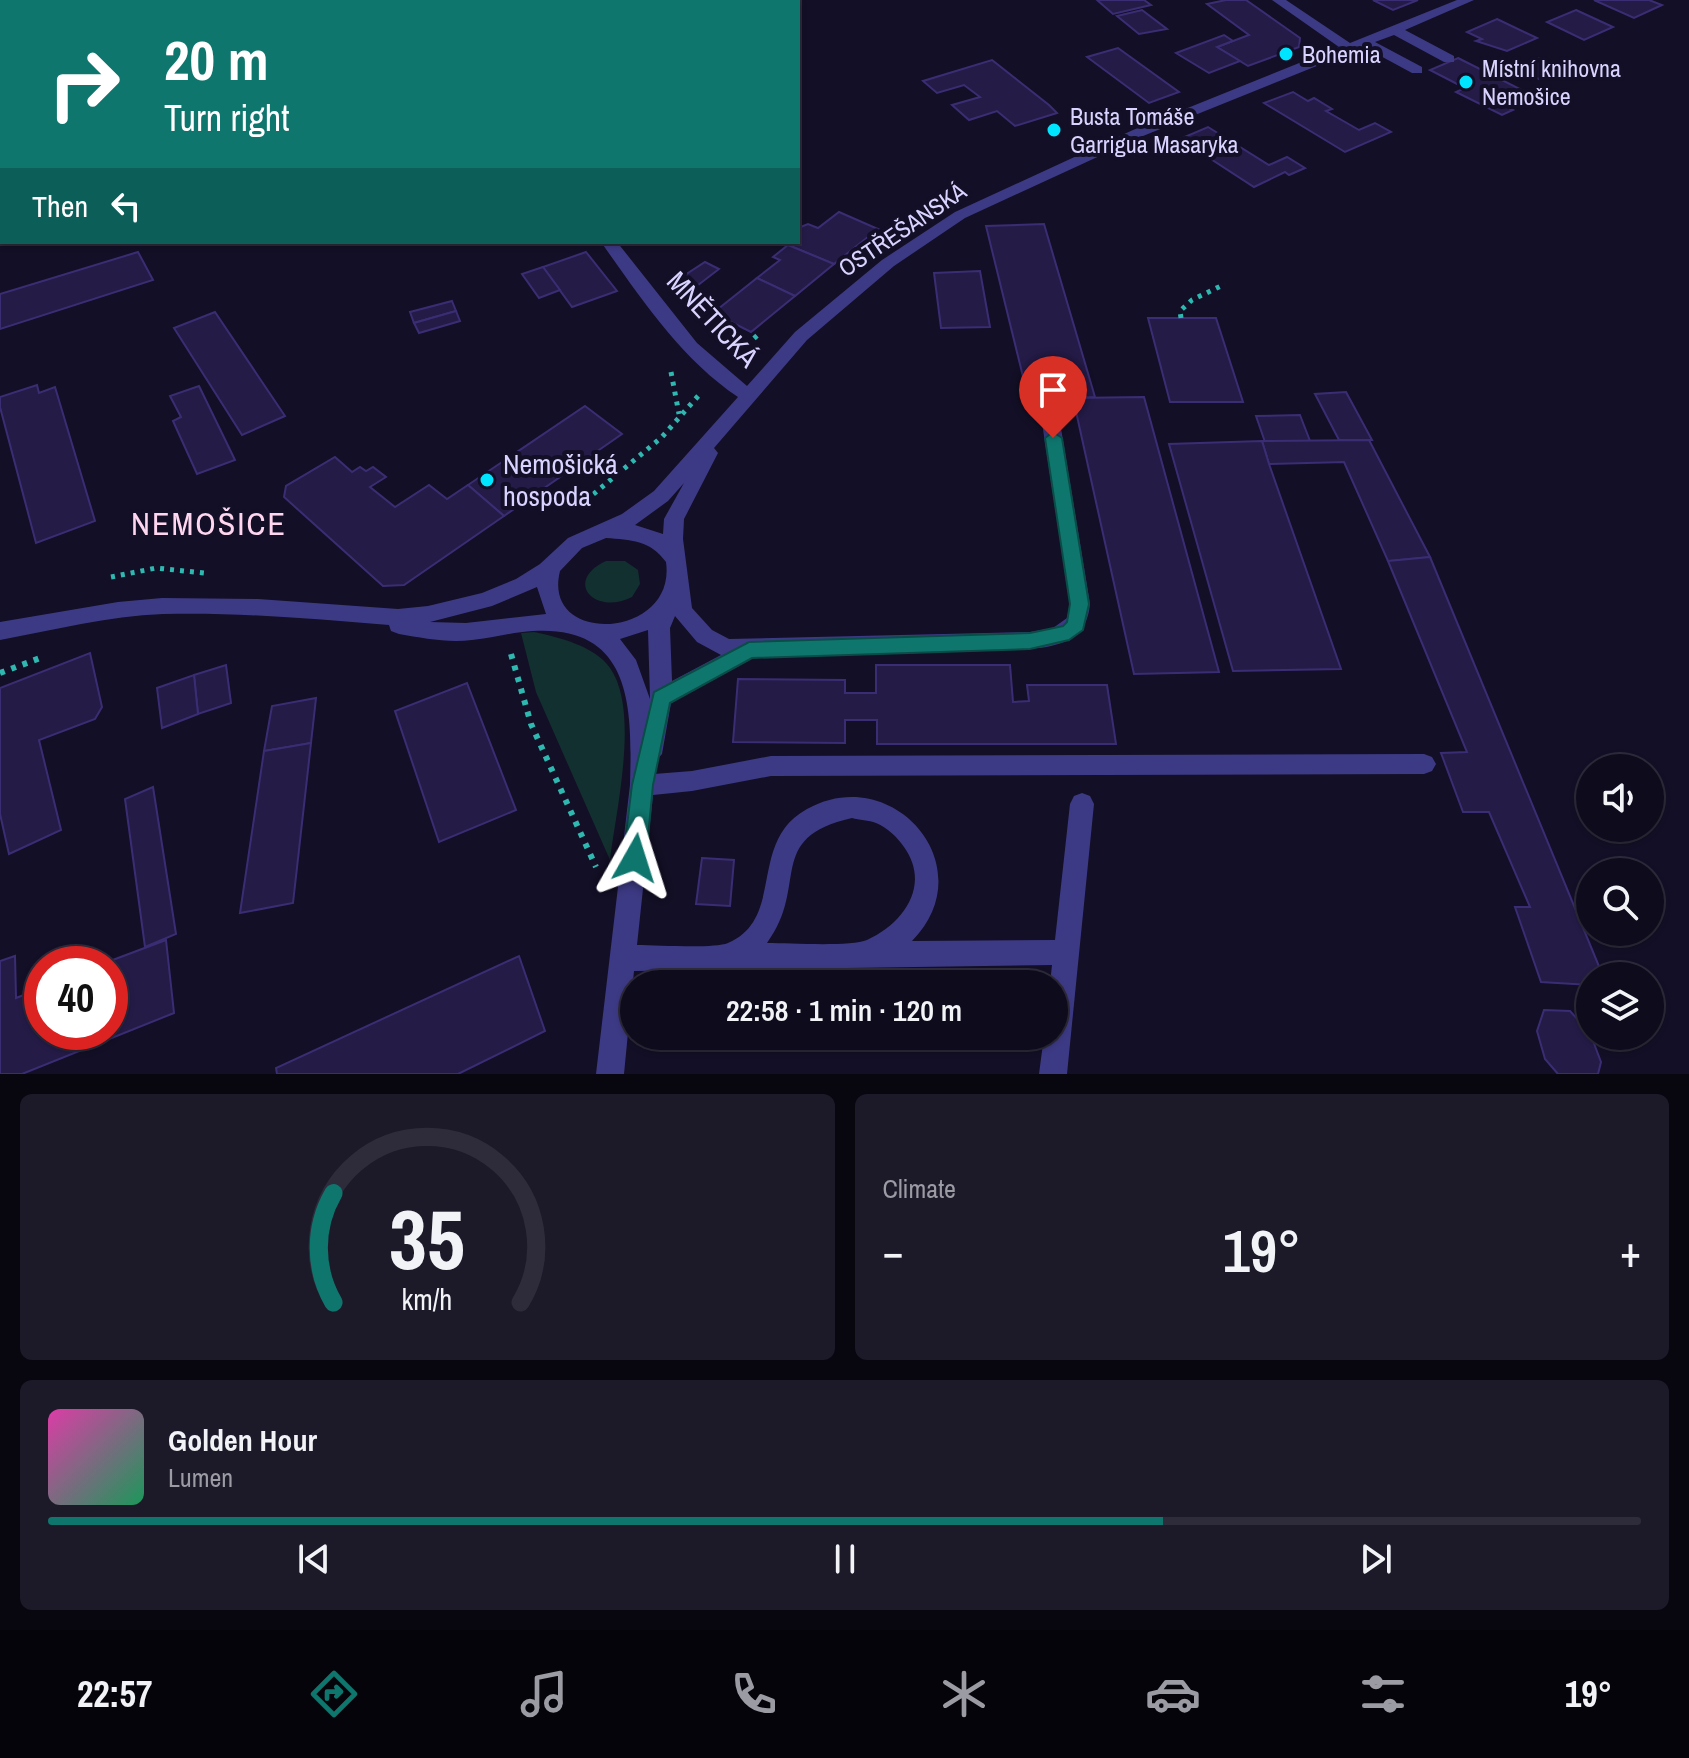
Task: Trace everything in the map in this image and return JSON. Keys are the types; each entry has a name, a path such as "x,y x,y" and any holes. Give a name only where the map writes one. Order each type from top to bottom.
{"street":[{"path":"1278,0 1356,44 1417,70"},
{"name":"OSTŘEŠANSKÁ","path":"727,421 801,336 888,263 960,215 1138,133 1468,0"},
{"path":"1393,29 1449,59"},
{"name":"MNĚTICKÁ","path":"611,244 697,352 723,379 748,395"},
{"path":"675,592 685,615 707,640 720,647 749,650 1030,641 1069,632 1076,625 1080,604 1049,410"},
{"path":"339,615 412,617 500,595 539,576 567,549 644,510 727,421"},
{"path":"610,1074 642,785 661,698 659,628 675,592 676,561 671,540 674,519 727,421"},
{"path":"592,535 623,530 642,534 667,547 676,561"},
{"path":"555,562 547,579 550,604 562,619 613,645 634,680 641,718 642,785"},
{"path":"0,631 118,610 162,606 258,607 339,615 453,633 549,622 586,630 616,632 640,625 659,612 675,592"},
{"path":"661,698 749,650"},
{"path":"642,785 671,784 771,766 1424,764"},
{"path":"1053,1074 1082,804"},
{"path":"731,956 748,947 768,926 778,893 782,853 789,838 815,817 848,808 865,809 899,823 913,836 928,869 929,887 925,906 916,922 903,936 866,954"},
{"path":"624,958 1067,952"}],"path":[{"path":"1181,318 1180,311 1192,300 1225,284"},
{"path":"566,516 662,437 698,395 748,395"},
{"path":"109,577 156,568 220,575"},
{"path":"506,626 515,673 531,724 599,873 615,883 632,883"}],"green space":[{"path":"606,561 625,561 638,570 640,584 632,597 606,602 589,594 585,586 587,578 593,569"},
{"path":"534,632 586,648 610,668 619,686 624,709 624,761 610,860 536,692 521,633"}],"building":[{"path":"1097,0 1144,0 1151,5 1113,14"},
{"path":"1246,0 1300,38 1299,47 1248,66 1217,47 1249,35 1207,4"},
{"path":"1373,0 1418,0 1393,10"},
{"path":"1594,0 1649,0 1662,5 1634,18"},
{"path":"1142,10 1167,29 1139,34 1117,16"},
{"path":"1576,10 1613,27 1584,40 1547,22"},
{"path":"1497,19 1537,38 1507,51 1476,41 1482,39 1467,32"},
{"path":"1224,35 1233,41 1217,47 1240,61 1209,73 1176,53"},
{"path":"1118,48 1179,92 1149,103 1087,57"},
{"path":"1458,58 1524,91 1499,103 1513,110 1502,115 1456,92 1465,88 1430,70"},
{"path":"1539,58 1560,69 1539,79 1518,68"},
{"path":"992,60 1057,113 1015,126 997,111 969,120 952,105 980,97 964,85 937,93 923,81"},
{"path":"1293,92 1308,101 1314,98 1332,109 1326,111 1359,130 1375,123 1391,132 1345,152 1264,103"},
{"path":"1208,127 1269,165 1287,157 1305,168 1289,175 1285,172 1254,187 1180,139"},
{"path":"839,212 878,229 834,264 786,244 800,244 800,227 808,224 818,228"},
{"path":"1044,224 1095,397 1029,401 986,226"},
{"path":"788,245 834,264 795,296 757,278 780,260 773,257"},
{"path":"138,252 153,280 0,329 0,294"},
{"path":"586,252 617,291 572,307 543,267"},
{"path":"705,262 719,269 693,289 682,277"},
{"path":"543,267 560,290 539,298 522,274"},
{"path":"980,271 990,327 941,328 934,273"},
{"path":"757,278 795,296 751,332 713,313"},
{"path":"452,301 456,311 414,323 410,312"},
{"path":"456,311 460,321 419,333 414,323"},
{"path":"215,312 285,416 242,435 174,328"},
{"path":"1148,318 1216,318 1243,402 1170,402"},
{"path":"37,385 39,393 55,387 95,521 36,543 0,397"},
{"path":"199,386 235,460 197,474 173,421 181,417 170,396"},
{"path":"1346,392 1372,440 1339,440 1315,394"},
{"path":"1144,397 1219,672 1134,674 1073,398"},
{"path":"585,406 622,434 504,516 468,485"},
{"path":"1300,415 1310,441 1265,442 1256,416"},
{"path":"1369,440 1430,557 1388,561 1344,462 1269,464 1262,441"},
{"path":"1262,441 1341,669 1233,671 1169,444"},
{"path":"335,457 352,472 360,467 366,471 373,467 386,477 370,487 395,507 429,485 447,499 468,485 504,516 404,585 383,586 284,497 286,486"},
{"path":"1430,557 1576,911 1576,946 1591,946 1597,962 1576,962 1576,984 1541,982 1515,907 1530,907 1489,812 1463,812 1441,753 1467,752 1388,561"},
{"path":"90,653 102,707 95,719 39,740 61,830 9,854 0,814 0,688"},
{"path":"226,665 231,703 198,714 194,675"},
{"path":"876,665 1010,665 1013,702 1029,701 1027,685 1107,685 1116,744 877,744 877,720 845,720 845,743 733,742 738,679 845,680 845,693 876,693"},
{"path":"194,675 198,714 162,728 157,688"},
{"path":"467,683 516,810 439,842 395,711"},
{"path":"316,698 311,743 264,751 272,706"},
{"path":"311,743 293,903 240,913 264,751"},
{"path":"153,787 176,934 145,947 125,799"},
{"path":"702,858 734,860 730,906 696,904"},
{"path":"166,940 174,1013 128,1031 128,954"},
{"path":"15,956 16,998 24,995 24,1050 82,1050 22,1074 0,1074 0,961"},
{"path":"519,956 545,1031 458,1074 277,1074 276,1068"},
{"path":"1544,1010 1570,1011 1576,1018 1576,1050 1596,1050 1601,1062 1598,1074 1558,1074 1545,1059 1537,1031"}],"place":[{"name":"Bohemia","path":"1286,54"},
{"name":"Místní knihovna Nemošice","path":"1466,82"},
{"name":"Busta Tomáše Garrigua Masaryka","path":"1054,130"},
{"name":"Nemošická hospoda","path":"487,480"}],"district":[{"name":"NEMOŠICE","path":"209,523"}],"route":[{"path":"635,858 642,785 661,698 749,650 1030,641 1058,637 1076,625 1080,604 1053,438"}]}
